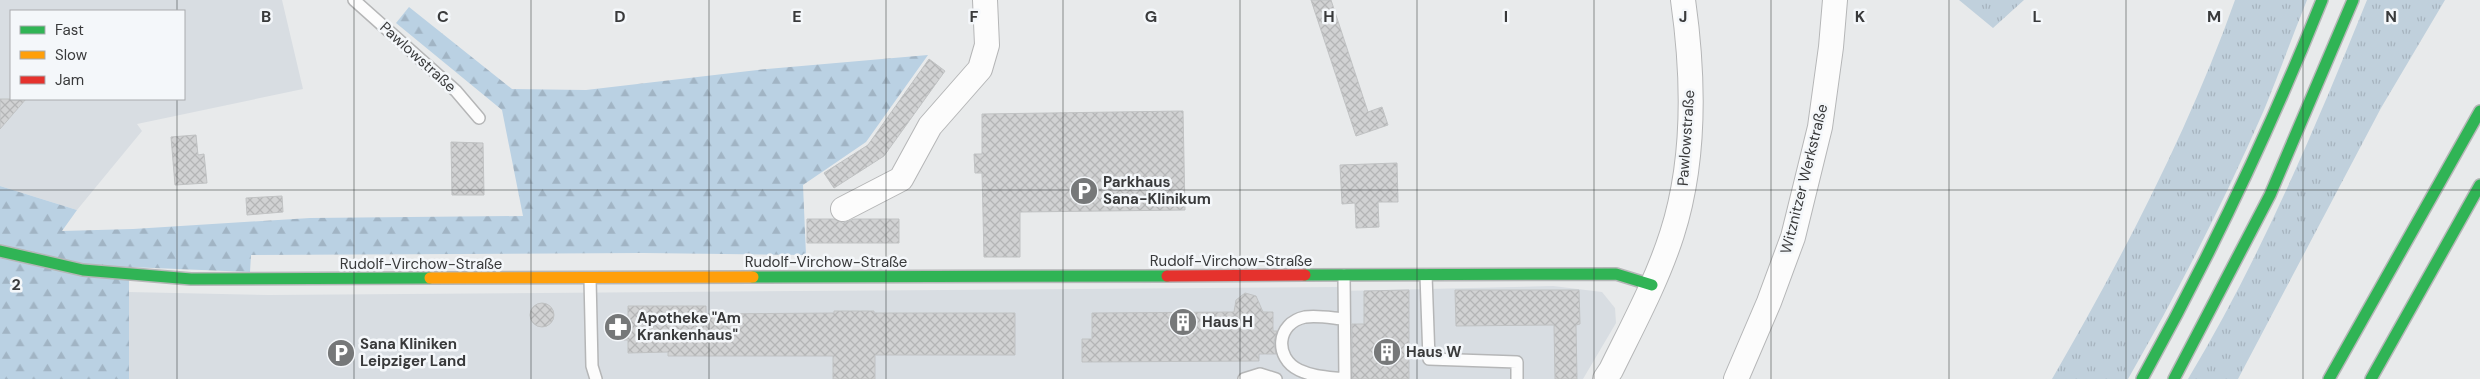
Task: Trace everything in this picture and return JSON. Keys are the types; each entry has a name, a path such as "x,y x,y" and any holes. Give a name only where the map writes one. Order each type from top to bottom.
{"main road":[{"path":"2142,379 2177,318 2242,187 2301,55 2322,0"},
{"path":"2174,379 2270,195 2352,0"},
{"path":"2329,379 2480,112"},
{"path":"2371,379 2480,184"},
{"name":"Rudolf-Virchow-Straße","path":"0,251 83,270 191,279 1616,274 1652,285"}],"street":[{"path":"843,209 901,179 930,126 980,69 987,45 985,0"},
{"name":"Pawlowstraße","path":"1605,379 1652,285 1672,234 1687,166 1691,97 1688,36 1683,0"},
{"name":"Witznitzer Werkstraße","path":"1736,379 1769,302 1795,228 1820,127 1831,47 1835,0"}],"lane":[{"name":"Pawlowstraße","path":"354,0 456,91 479,118"},
{"path":"1344,275 1345,379 1316,376 1298,370 1284,358 1281,345 1284,332 1291,322 1306,317 1344,319"},
{"path":"1426,275 1429,359 1517,362 1517,379"},
{"path":"590,278 592,366 596,379"},
{"path":"1244,379 1260,374 1276,379"}],"shaded area":[{"path":"0,0 282,0 303,89 137,124 142,131 77,210 0,186"},
{"path":"1553,286 1602,292 1615,308 1616,323 1583,379 129,379 128,292 269,295 1340,287 1340,291"}],"green space":[{"path":"1959,0 2024,0 1993,28"},
{"path":"2235,0 2307,0 2264,110 2217,213 2128,379 2052,379 2103,288 2152,194 2197,97"},
{"path":"2367,0 2445,0 2381,108 2238,379 2188,379 2214,334 2263,240 2327,97"},
{"path":"409,7 512,89 586,90 767,69 928,55 866,142 803,185 806,255 643,253 251,255 250,272 129,267 129,379 0,379 0,186 77,210 62,231 133,229 310,218 523,216 502,110 396,23"}],"building":[{"path":"1311,0 1331,0 1368,112 1382,107 1388,125 1356,136"},
{"path":"929,59 945,71 884,156 834,188 824,173 868,145"},
{"path":"0,99 25,100 0,129"},
{"name":"Parkhaus Sana-Klinikum","path":"1183,111 1185,210 1020,212 1020,257 984,257 982,173 975,173 974,154 982,154 982,114"},
{"path":"196,135 198,155 204,154 207,183 175,185 171,137"},
{"path":"451,142 483,143 484,195 452,195"},
{"path":"1397,163 1398,202 1378,202 1379,227 1356,228 1355,203 1342,204 1340,165"},
{"path":"282,196 283,212 247,215 246,198"},
{"path":"807,219 834,219 843,223 854,219 899,219 899,243 807,243"},
{"name":"Haus W","path":"1409,290 1409,379 1352,379 1352,324 1364,324 1364,291"},
{"path":"1455,290 1579,290 1580,324 1576,325 1577,379 1555,379 1554,325 1456,326"},
{"name":"Haus H","path":"1245,293 1256,296 1263,312 1273,312 1273,331 1277,331 1274,342 1276,354 1259,354 1259,361 1082,362 1082,339 1092,339 1092,313 1234,312 1236,300"},
{"path":"542,303 547,304 553,310 553,320 547,326 542,327 537,326 531,320 530,315 531,310 537,304"},
{"path":"628,306 706,306 706,314 834,313 834,311 874,311 874,313 1015,313 1015,355 875,355 875,379 833,379 833,356 668,356 668,352 628,353 628,340 617,340 618,320 628,320"}],"traffic: fast":[{"path":"2142,379 2192,286 2238,192 2282,97 2322,0"},
{"path":"2174,379 2270,195 2353,0"},
{"path":"2329,379 2480,111"},
{"path":"2371,379 2480,185"},
{"path":"0,251 83,270 191,279 430,278"},
{"path":"1305,275 1616,274 1652,285"},
{"path":"753,277 1167,276"}],"traffic: slow":[{"path":"430,278 753,277"}],"traffic: jam":[{"path":"1167,276 1305,275"}],"place":[{"name":"Parkhaus Sana-Klinikum","path":"1084,191"},
{"name":"Haus H","path":"1183,322"},
{"name":"Apotheke \"Am Krankenhaus\"","path":"618,327"},
{"name":"Haus W","path":"1387,352"},
{"name":"Sana Kliniken Leipziger Land","path":"341,353"}]}
